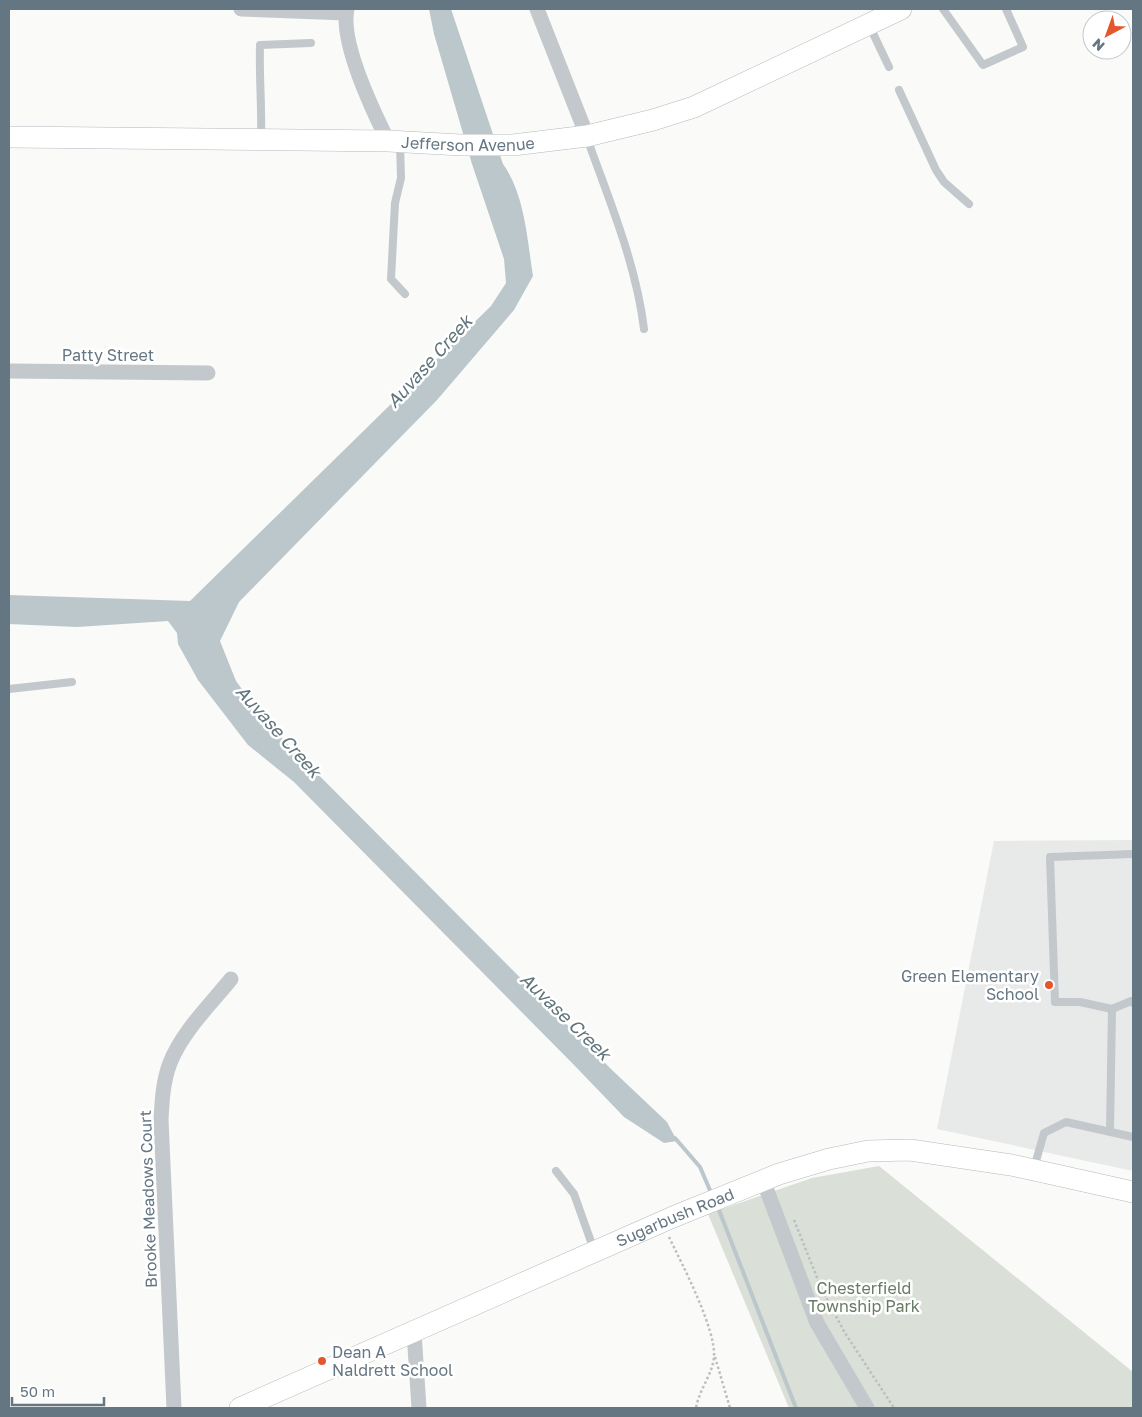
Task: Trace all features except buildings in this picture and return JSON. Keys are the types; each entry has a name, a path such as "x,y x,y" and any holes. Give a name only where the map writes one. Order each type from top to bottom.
{"street":[{"path":"241,9 347,11 350,48 373,111 394,141"},
{"path":"537,9 587,136"},
{"name":"Jefferson Avenue","path":"9,137 394,141 461,145 513,145 587,136 694,106 901,9"},
{"name":"Patty Street","path":"9,371 208,373"},
{"name":"Brooke Meadows Court","path":"174,1408 161,1120 163,1090 170,1063 187,1033 230,979"},
{"name":"Sugarbush Road","path":"240,1408 662,1222 753,1184 829,1159 868,1150 910,1150 959,1156 1133,1192"},
{"path":"753,1184 817,1323 867,1408"},
{"path":"414,1332 419,1408"}],"lane":[{"path":"943,9 983,65 1023,47 1006,9"},
{"path":"868,24 888,68"},
{"path":"261,139 260,45 311,43"},
{"path":"899,90 936,170 944,182 969,204"},
{"path":"587,136 633,271 641,304 644,329"},
{"path":"394,141 400,178 395,204 391,279 405,294"},
{"path":"9,689 72,682"},
{"path":"1133,854 1050,857 1055,1002 1080,1002 1112,1009 1131,1002 1133,1003"},
{"path":"1110,1131 1112,1009"},
{"path":"1033,1170 1044,1133 1066,1122 1133,1137"},
{"path":"556,1171 574,1194 594,1252"}],"path":[{"path":"792,1215 822,1290 845,1332 894,1408"},
{"path":"662,1222 698,1300 730,1408"},
{"path":"696,1408 714,1356"}],"shaded area":[{"path":"429,9 451,9 503,164 521,203 533,276 514,310 437,400 239,602 220,641 236,681 265,721 612,1070 667,1122 677,1141 664,1143 624,1117 294,782 248,745 198,680 178,644 177,633 168,621 77,627 9,624 9,595 190,601 491,306 506,283 504,259 472,164 434,34"},
{"name":"Green Elementary School","path":"1133,840 1133,1171 937,1129 994,841"}],"green space":[{"name":"Chesterfield Township Park","path":"879,1166 1133,1372 1133,1408 789,1408 708,1214 812,1178"}],"waterway":[{"name":"Auvase Creek","path":"675,1138 700,1167 712,1195"},
{"name":"Auvase Creek","path":"717,1205 796,1408"}],"place":[{"name":"Green Elementary School","path":"1049,985"},
{"name":"Dean A Naldrett School","path":"322,1361"}]}
